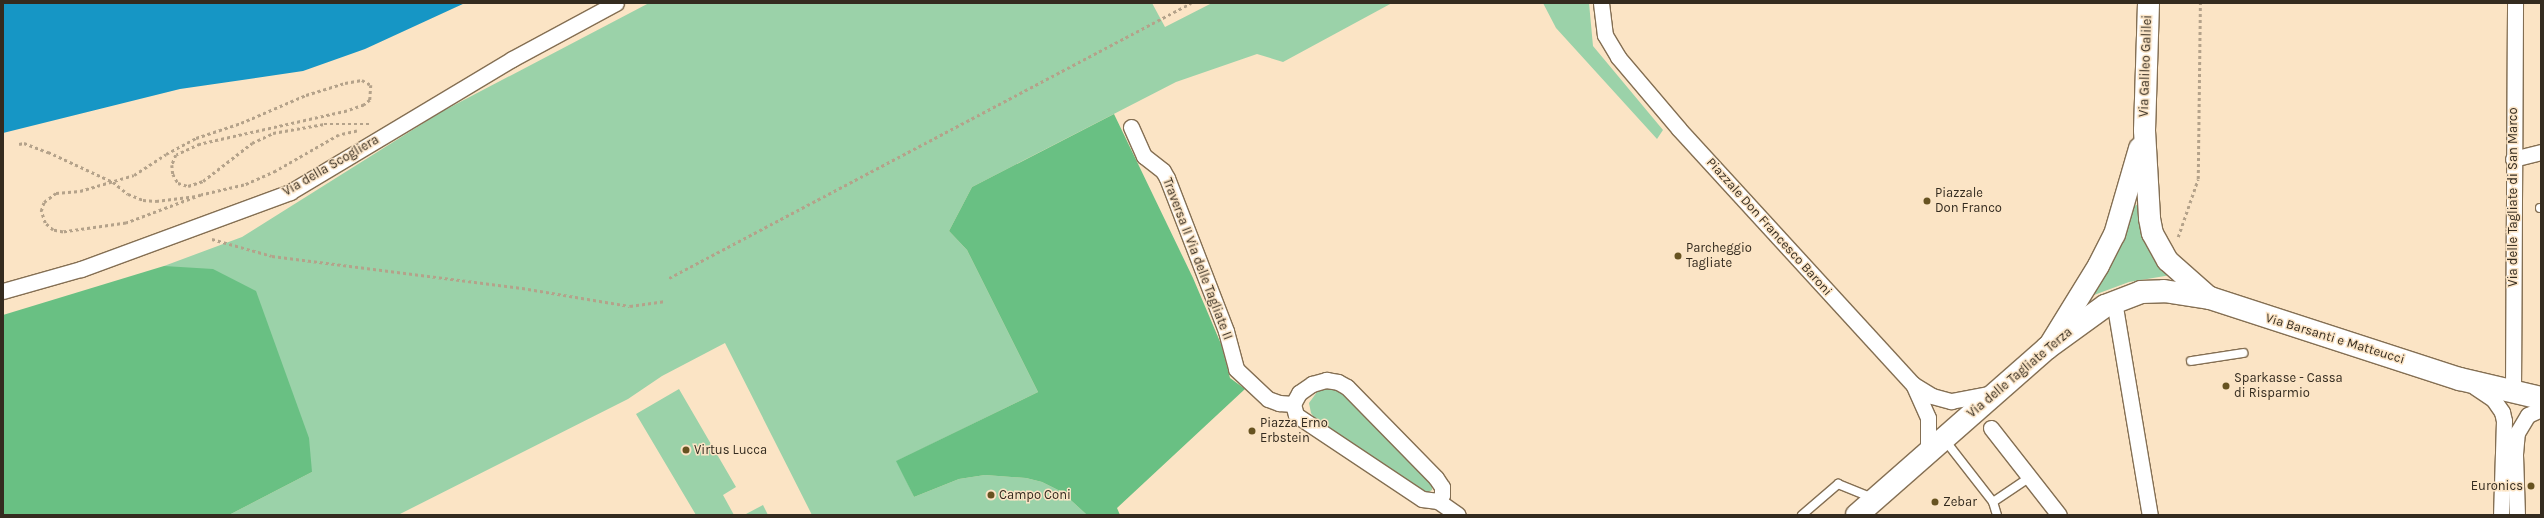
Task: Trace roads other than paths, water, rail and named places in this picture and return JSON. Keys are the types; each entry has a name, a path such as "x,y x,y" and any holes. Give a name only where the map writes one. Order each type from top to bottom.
{"main road":[{"name":"Via Galileo Galilei","path":"2148,3 2144,130 2152,233 2167,260 2210,298"},
{"name":"Via Galileo Galilei","path":"2047,348 2098,265 2114,234 2122,214 2144,130"},
{"name":"Via delle Tagliate Terza","path":"1857,515 1995,392 2047,348 2114,301 2152,291 2210,298"},
{"name":"Via Barsanti e Matteucci","path":"2210,298 2460,378 2541,398"}],"street":[{"name":"Via della Scogliera","path":"3,291 81,269 290,192 512,59 616,3"},
{"name":"Piazzale Don Francesco Baroni","path":"1601,3 1605,35 1618,57 1679,129 1914,384 1928,418 1935,445"},
{"name":"Via delle Tagliate di San Marco","path":"2513,391 2515,3"},
{"name":"Traversa II Via delle Tagliate II","path":"1131,127 1144,156 1163,171 1167,178 1226,331 1236,369 1268,399 1293,404"},
{"path":"2513,159 2541,152"},
{"path":"2114,301 2150,515"},
{"name":"Via Barsanti e Matteucci","path":"2460,378 2493,399 2502,412 2504,432 2501,515"},
{"path":"1326,380 1338,382 1348,387 1436,478 1442,487 1442,496 1449,510 1422,499 1296,415 1293,404 1299,393 1312,384 1326,380"},
{"path":"1914,384 1932,396 1951,401 1995,392"},
{"path":"2517,515 2515,454 2517,433 2523,420 2541,409"},
{"path":"1991,428 2059,515"}],"lane":[{"path":"2192,361 2243,353"},
{"path":"1935,445 1993,502 1997,515"},
{"path":"1993,502 2030,477"},
{"path":"1802,515 1838,484 1875,499"}],"water":[{"path":"3,3 465,3 365,49 303,71 180,89 3,133"}],"place":[{"name":"Piazzale Don Franco","path":"1927,201"},
{"name":"Parcheggio Tagliate","path":"1678,256"},
{"name":"Sparkasse - Cassa di Risparmio","path":"2226,386"},
{"name":"Piazza Erno Erbstein","path":"1252,431"},
{"name":"Virtus Lucca","path":"686,450"},
{"name":"Euronics","path":"2531,486"},
{"name":"Campo Coni","path":"991,495"},
{"name":"Zebar","path":"1935,502"}]}
